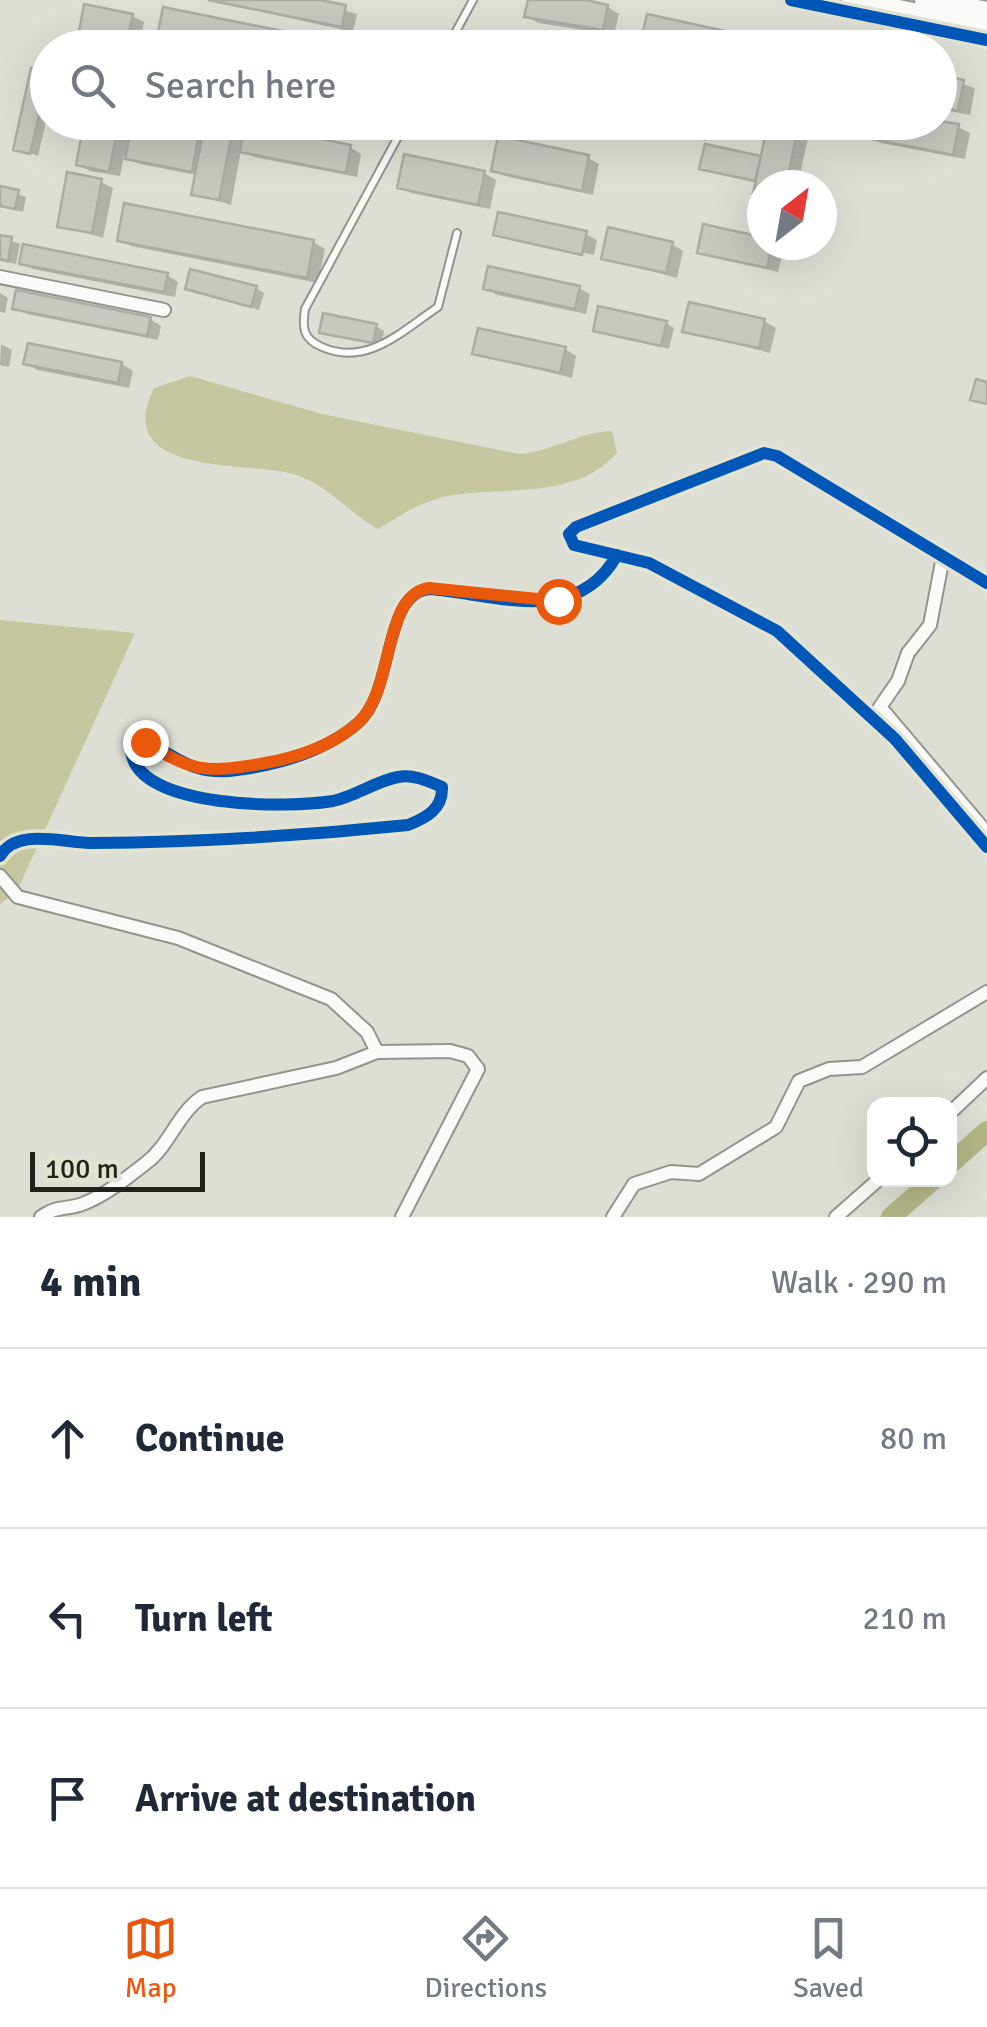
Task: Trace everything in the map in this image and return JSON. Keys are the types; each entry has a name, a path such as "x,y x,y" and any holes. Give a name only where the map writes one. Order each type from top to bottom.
{"main road":[{"path":"852,0 985,13"},
{"path":"926,0 985,13"}],"street":[{"path":"0,277 164,310"},
{"path":"987,583 777,456 764,453 571,531 574,545 650,564 776,631 895,739 987,847"},
{"path":"0,856 8,845 24,840 79,843 273,839 408,825 426,818 442,797 442,787 425,780 398,777 354,796 318,803 194,800 146,773 132,759 131,750 136,742 145,742 184,766 224,771 309,753 359,722 370,708 382,683 400,608 412,594 429,588 558,601 597,584 617,556"},
{"path":"944,557 930,624 908,653 898,681 880,707 987,833"},
{"path":"0,876 18,897 178,938 331,999 367,1032 377,1052"},
{"path":"612,1217 634,1184 671,1172 699,1174 776,1127 800,1081 829,1068 862,1067 987,992"},
{"path":"41,1217 53,1208 80,1206 96,1198 150,1160 187,1107 202,1097 336,1068 377,1052 450,1051 468,1056 478,1069 402,1217"},
{"path":"957,1106 987,1078"},
{"path":"836,1217 870,1187"}],"lane":[{"path":"457,30 473,0"},
{"path":"791,0 938,30"},
{"path":"957,34 987,40"},
{"path":"396,140 305,309 302,328 308,339 339,354 358,356 438,307 457,232"}],"green space":[{"path":"190,376 322,414 519,454 612,431 617,453 600,468 560,485 438,498 378,529 305,478 190,460 167,451 151,437 145,417 154,388"},
{"path":"0,620 135,633 17,891 0,904"}],"building":[{"path":"208,0 320,0 346,5 342,27"},
{"path":"528,0 586,0 608,5 603,30 524,17"},
{"path":"84,4 133,14 130,30 79,30"},
{"path":"163,7 277,30 159,30"},
{"path":"647,14 721,30 643,30"},
{"path":"30,73 30,140 33,140 30,154 13,150"},
{"path":"957,79 964,80 957,111"},
{"path":"81,140 115,140 109,172 76,165"},
{"path":"129,140 198,140 192,172 125,159"},
{"path":"202,140 231,140 219,200 191,195"},
{"path":"242,140 326,140 351,145 346,173 240,152"},
{"path":"497,140 517,140 589,155 582,191 491,171"},
{"path":"764,140 796,140 789,170 758,170"},
{"path":"877,140 956,140 953,155"},
{"path":"705,144 761,156 758,170 747,170 747,179 699,169"},
{"path":"404,154 485,171 478,205 397,188"},
{"path":"67,172 102,179 92,233 57,227"},
{"path":"0,186 19,190 15,209 0,206"},
{"path":"124,203 314,240 307,278 117,241"},
{"path":"498,212 587,231 582,255 493,235"},
{"path":"703,224 747,234 747,260 769,260 767,268 697,253"},
{"path":"608,227 673,242 666,273 601,259"},
{"path":"0,235 12,237 8,261 0,259"},
{"path":"23,244 168,273 164,292 19,264"},
{"path":"488,266 580,286 575,309 483,289"},
{"path":"190,269 257,286 251,307 185,289"},
{"path":"16,290 151,317 147,336 12,309"},
{"path":"689,302 765,319 759,348 682,332"},
{"path":"598,306 667,321 661,346 593,331"},
{"path":"323,313 377,324 373,343 319,333"},
{"path":"478,328 566,347 560,373 472,354"},
{"path":"28,343 122,362 118,383 23,364"},
{"path":"976,379 987,382 987,404 970,400"}],"waterway":[{"path":"957,1158 987,1131"},
{"path":"891,1217 925,1187"}],"cycle path":[{"path":"791,0 938,30"},
{"path":"957,34 987,40"},
{"path":"987,583 777,456 764,453 576,527 569,534 574,545 649,563 777,631 895,739 987,847"},
{"path":"0,856 8,847 29,839 93,843 212,840 369,829 408,825 421,819 440,801 442,787 415,777 390,779 333,801 219,801 160,785 140,770 131,751 136,742 147,744 199,768 229,771 280,762 314,750 358,723 370,708 396,625 414,595 429,589 507,600 557,599 580,592 600,578 617,555"}],"route":[{"path":"145,742 184,766 204,770 234,770 309,753 359,722 370,708 382,683 397,616 412,594 429,588 558,601"}]}
